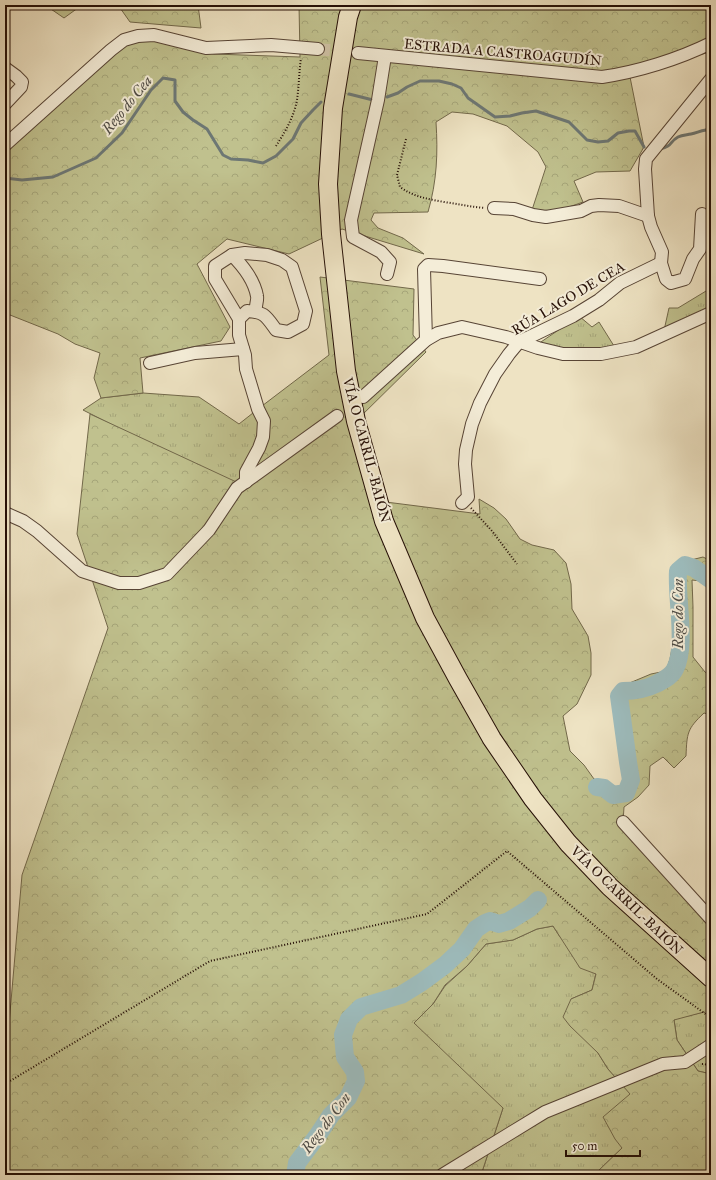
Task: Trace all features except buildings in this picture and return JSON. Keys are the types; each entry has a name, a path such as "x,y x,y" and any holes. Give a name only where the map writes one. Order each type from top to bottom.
{"highway":[{"name":"VÍA O CARRIL-BAIÓN","path":"352,5 348,17 333,108 328,184 330,220 346,371 356,422 384,521 425,618 492,739 534,800 568,843 610,887 711,978"}],"street":[{"path":"5,145 124,40 138,36 154,35 206,48 272,45 318,49"},
{"name":"ESTRADA A CASTROAGUDÍN","path":"358,53 602,77 629,72 693,52 711,43"},
{"path":"385,56 378,100 351,220 353,237 381,252 390,262 387,274"},
{"path":"5,68 22,82 21,87 5,104"},
{"path":"702,214 700,249 693,259 685,278 671,283 666,279 661,263 662,252 648,216 645,169 646,159 711,79"},
{"path":"494,208 514,209 533,215 546,217 580,211 591,206 600,205 619,206 648,216"},
{"path":"239,319 247,311 256,311 266,315 276,330 288,332 303,324 306,311 292,267 282,260 267,255 245,253 232,255 215,266 215,279 239,319 240,335 249,382 258,409 264,421 263,437 259,448 246,472 246,482"},
{"path":"232,255 244,268 253,284 257,297 255,306 256,311"},
{"name":"RÚA LAGO DE CEA","path":"465,500 466,450 472,424 480,403 495,374 509,354 520,342 572,316 599,300 620,283 661,263"},
{"path":"426,340 424,269 428,265 540,279"},
{"path":"363,397 426,340 438,333 462,327 506,337 538,348 563,354 601,354 636,347 711,313"},
{"path":"150,363 195,353 243,349"},
{"path":"5,513 23,521 37,531 82,571 119,583 139,583 167,574 209,530 237,488 337,416"},
{"path":"623,822 711,919"},
{"path":"442,1175 545,1112 663,1064 685,1062 711,1045"}],"path":[{"path":"276,146 292,116 297,100 301,56 294,47"},
{"path":"406,139 397,175 400,187 409,193 431,200 475,207 494,208"},
{"path":"465,500 492,530 517,564"},
{"path":"5,1084 210,961 427,914 508,851 657,979 711,1018"}],"green space":[{"path":"45,5 82,5 64,18"},
{"path":"118,5 198,5 201,28 130,22"},
{"path":"299,5 711,5 711,52 620,73 629,72 644,147 630,171 596,172 574,181 583,202 551,211 532,210 546,167 538,152 507,126 473,114 452,112 436,122 436,167 428,212 374,213 371,220 378,228 403,238 424,254 342,229 289,254 227,239 197,264 230,327 221,341 140,358 143,393 101,398 94,378 100,353 75,344 58,334 5,313 5,145 111,50 138,36 214,54 300,57"},
{"path":"320,277 414,289 413,335 426,352 356,421 378,501 480,514 479,499 494,508 506,519 520,539 532,545 554,550 566,563 571,584 572,609 588,636 591,653 591,675 577,704 563,716 570,751 584,765 594,779 610,787 621,789 625,778 615,697 620,687 651,674 666,671 674,638 670,577 675,564 703,557 711,561 711,591 701,581 692,580 693,657 705,672 711,676 711,715 704,713 694,723 689,732 686,756 674,768 663,757 650,766 649,785 638,797 624,807 623,822 711,919 711,1018 704,1012 674,1020 677,1040 698,1071 711,1074 711,1175 589,1175 596,1173 622,1148 615,1139 603,1117 630,1094 608,1069 598,1053 570,1026 563,1017 571,999 592,990 596,974 580,968 553,926 537,929 513,940 486,944 467,966 445,985 433,1004 414,1023 503,1108 481,1175 5,1175 5,1070 22,875 108,628 77,534 90,414 245,486 259,448 258,409 329,355"},
{"path":"711,288 711,313 663,335 669,308 678,308"},
{"path":"579,316 592,327 599,322 614,346 563,354 538,344"},
{"path":"143,393 199,397 239,424 258,409 264,421 237,488 83,410 101,398"},
{"path":"553,926 560,937 596,973 592,990 571,999 598,1053 608,1069 631,1094 622,1148 596,1173 589,1175 481,1175 503,1108 407,1030 433,1004 445,986 467,966 486,944 513,940 537,929"},
{"path":"704,1012 711,1018 711,1074 698,1071 677,1040 674,1019"}],"waterway":[{"name":"Rego do Cea","path":"5,178 22,180 53,177 96,158 122,133 151,90 163,78 175,80 175,101 183,112 207,129 223,155 231,159 263,163 276,156 293,139 301,123 321,102"},
{"name":"Rego do Cea","path":"387,97 420,81 439,81 461,88 468,98 495,117 536,111 569,122 587,140 598,142 608,141 618,133 635,131 644,147"},
{"name":"Rego do Cea","path":"349,94 373,100"},
{"name":"Rego do Cea","path":"660,149 667,147 678,137 706,130 711,125"},
{"name":"Rego do Con","path":"597,787 604,788 613,795 626,793 631,780 619,696 623,691 632,691 656,684 664,680 675,669 680,648 681,635 678,571 685,565 694,568 711,580"},
{"name":"Rego do Con","path":"295,1175 297,1163 331,1115 348,1098 356,1081 355,1072 345,1057 343,1035 349,1019 361,1007 401,995 422,982 445,965 462,949 476,929 485,923 490,921 499,924 509,921 530,908 538,900"}],"tunnel":[{"path":"318,49 349,52"}]}
